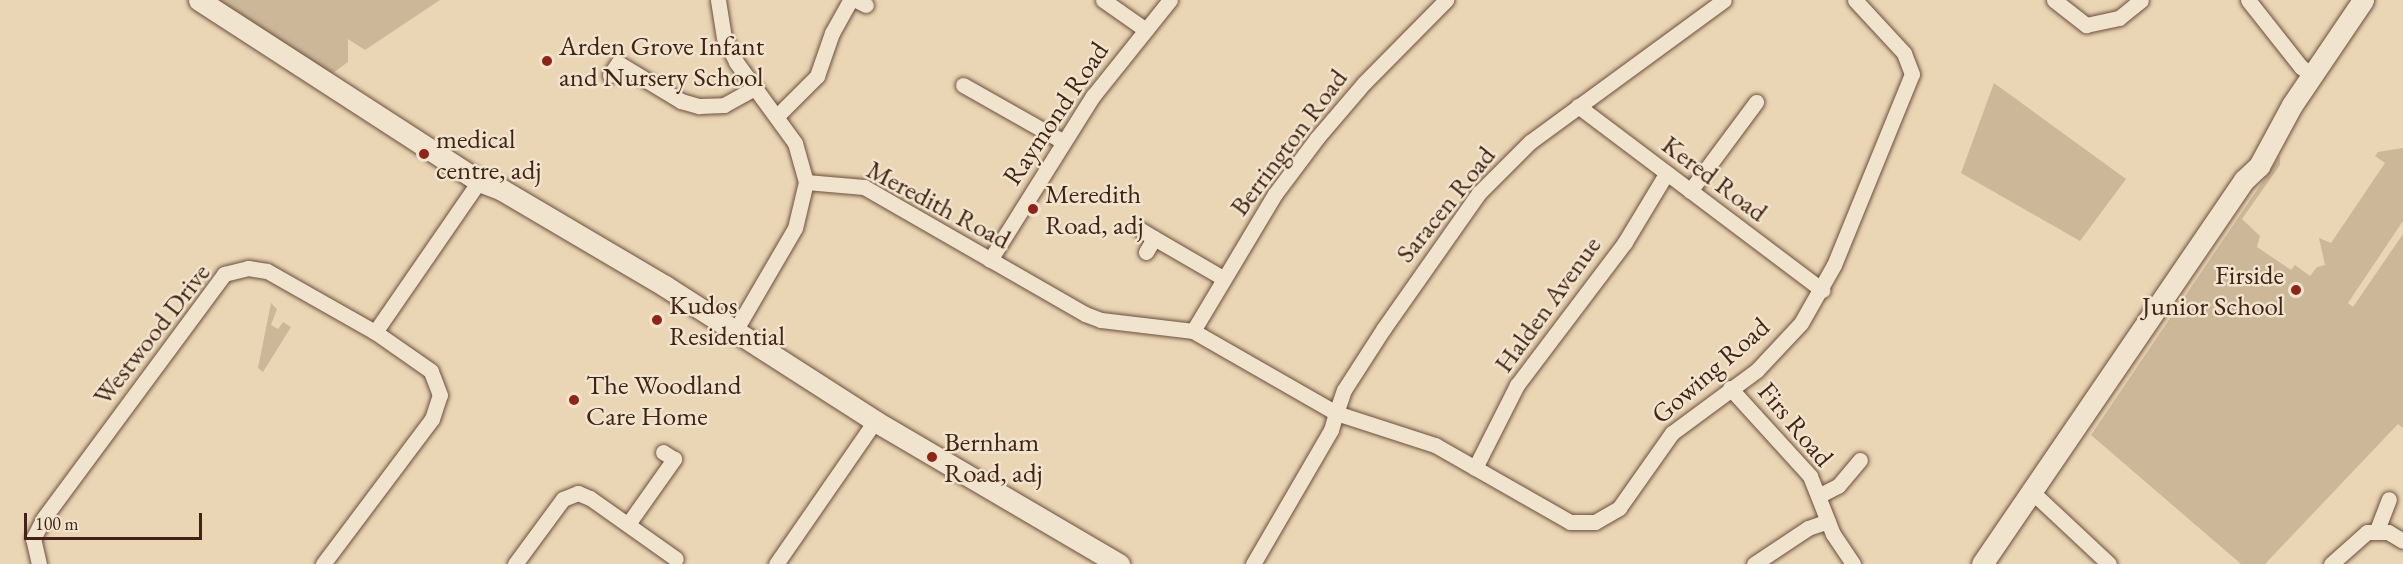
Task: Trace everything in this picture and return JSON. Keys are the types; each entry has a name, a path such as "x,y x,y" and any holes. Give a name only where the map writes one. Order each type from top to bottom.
{"street":[{"path":"199,0 479,181 502,190 646,275 875,421 1119,564"},
{"path":"718,0 724,37 755,88 795,143 806,182 795,228 734,333"},
{"path":"777,116 817,76 832,33 850,0"},
{"path":"1104,0 1146,30"},
{"name":"Raymond Road","path":"990,260 1062,141 1170,0"},
{"name":"Berrington Road","path":"1193,331 1222,278 1275,194 1317,138 1364,83 1446,0"},
{"name":"Saracen Road","path":"1336,413 1344,390 1384,328 1479,193 1530,142 1724,0"},
{"name":"Gowing Road","path":"1336,413 1403,433 1475,468 1556,516 1580,525 1594,522 1619,508 1672,433 1757,370 1779,348 1822,290 1912,74 1904,53 1855,0"},
{"path":"2054,0 2086,25 2120,18 2140,0"},
{"path":"2248,0 2301,67 2314,76"},
{"path":"1982,564 2030,489 2088,414 2244,180 2259,166 2292,105 2314,76 2363,0"},
{"path":"611,64 681,101 699,106 724,105 755,88"},
{"path":"963,85 1062,141"},
{"path":"1690,191 1756,102"},
{"name":"Kered Road","path":"1578,106 1822,290"},
{"name":"Halden Avenue","path":"1475,468 1517,385 1625,242 1666,174"},
{"path":"375,332 479,181"},
{"name":"Meredith Road","path":"806,182 864,188 1093,317 1193,331 1336,413"},
{"path":"1146,252 1148,234 1222,278"},
{"name":"Westwood Drive","path":"39,564 33,539 44,519 224,274 248,268 267,271 375,332 431,371 440,395 432,419 323,564"},
{"name":"Firs Road","path":"1730,388 1795,456 1820,495 1828,521 1853,564"},
{"path":"1253,564 1331,430 1336,413"},
{"path":"776,564 875,421"},
{"path":"628,524 674,459 663,452"},
{"name":"Firs Road","path":"1820,495 1838,486 1860,460"},
{"path":"2030,489 2109,564"},
{"path":"515,564 569,495 590,498 676,559"},
{"path":"2377,530 2390,499"},
{"path":"1754,564 1808,528 1828,521"},
{"path":"2331,564 2359,536 2377,530 2398,536 2403,541"}],"shaded area":[{"path":"210,0 440,0 365,50 348,39 348,62 326,78"},
{"path":"1994,83 2126,179 2080,241 1961,173"},
{"name":"Firside Junior School","path":"2403,148 2403,221 2348,303 2353,307 2403,234 2403,428 2398,424 2265,564 2241,564 2091,435 2280,156 2280,165 2242,219 2260,236 2257,247 2291,270 2295,265 2310,276 2317,267 2325,265 2319,238 2331,243 2385,163 2375,156 2378,152"},
{"path":"271,303 277,309 271,325 278,329 283,322 291,327 263,372 258,368"}],"place":[{"name":"Arden Grove Infant and Nursery School","path":"547,61"},
{"name":"medical centre, adj","path":"424,154"},
{"name":"Meredith Road, adj","path":"1033,209"},
{"name":"Firside Junior School","path":"2296,290"},
{"name":"Kudos Residential","path":"657,320"},
{"name":"The Woodland Care Home","path":"574,400"},
{"name":"Bernham Road, adj","path":"932,457"}]}
